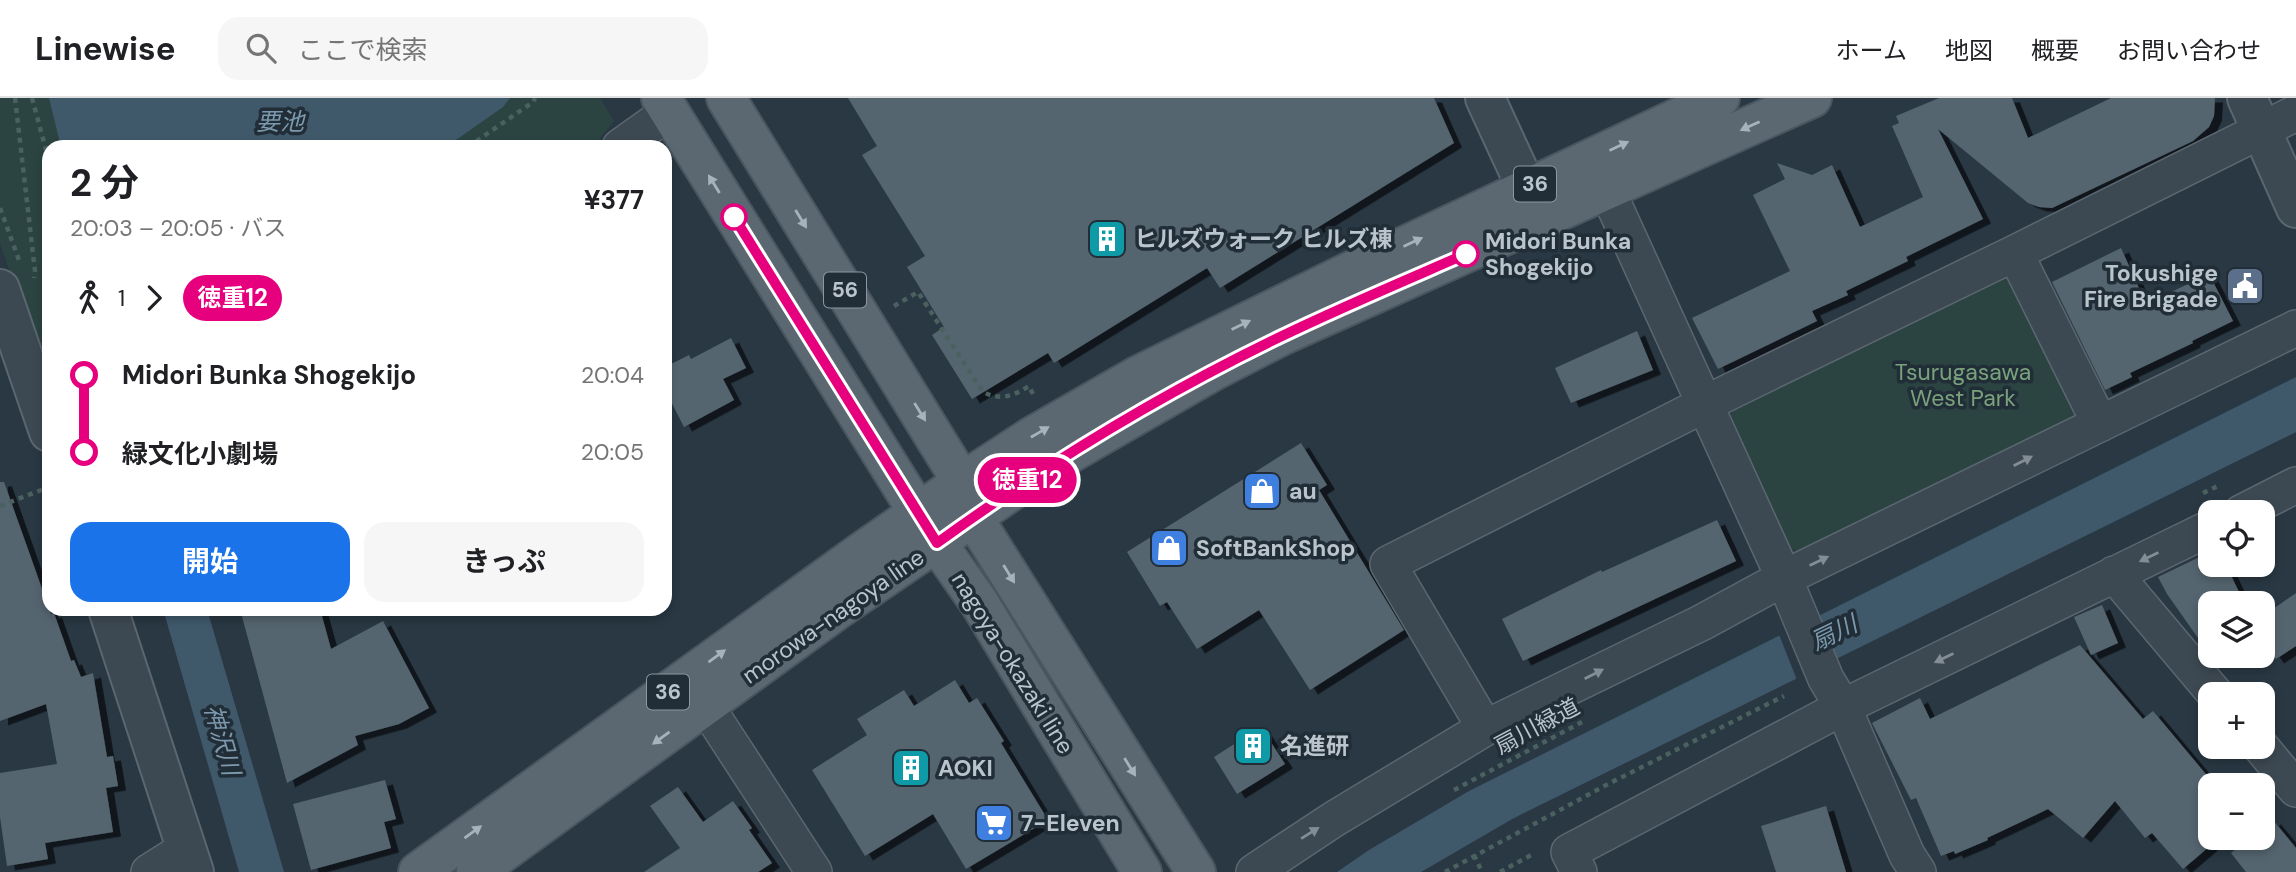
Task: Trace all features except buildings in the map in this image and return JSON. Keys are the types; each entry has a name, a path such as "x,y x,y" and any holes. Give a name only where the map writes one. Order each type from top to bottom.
{"main road":[{"name":"nagoya-okazaki line","path":"726,98 967,499 1196,872"},
{"name":"morowa-nagoya line","path":"418,872 928,528 967,499 1031,438 1139,374 1720,98"},
{"name":"morowa-nagoya line","path":"967,499 1048,466 1224,365 1283,335 1812,98"},
{"name":"nagoya-okazaki line","path":"665,105 928,528 980,604 1142,872"},
{"name":"morowa-nagoya line","path":"476,872 837,610 928,528"}],"street":[{"path":"1485,98 1527,189"},
{"path":"628,140 665,105"},
{"path":"1485,728 1388,564 2015,253 2254,114 2296,113"},
{"path":"2254,114 2296,208"},
{"path":"1607,190 1802,618 1823,671 1843,707 1918,872"},
{"path":"2015,253 2100,424"},
{"path":"17,286 42,400"},
{"path":"1254,872 1334,818 1485,728 2296,327"},
{"path":"2267,500 2296,485"},
{"path":"1579,872 1569,852 1843,707 2198,534"},
{"path":"2114,574 2206,682"},
{"path":"110,616 191,860 149,872"},
{"path":"706,706 814,872"},
{"path":"2271,759 2296,789"}],"path":[{"path":"15,98 35,271 17,286"},
{"path":"32,98 43,140"},
{"path":"478,140 535,98"},
{"path":"892,308 918,292 983,392 1000,398 1010,397 1029,386 1036,399"},
{"path":"0,506 42,490"},
{"path":"1445,872 1610,783 1788,694"},
{"name":"扇川緑道","path":"1447,793 1587,719"},
{"path":"1474,855 1482,872"}],"green space":[{"path":"0,98 600,98 614,121 599,140 42,140 42,366 0,243"},
{"name":"Tsurugasawa West Park","path":"2001,276 2016,280 2079,406 2074,422 1802,553 1788,547 1728,422 1734,407"}],"water":[{"name":"要池","path":"49,98 510,98 503,107 456,140 59,140"},
{"name":"扇川","path":"2296,377 2296,432 1514,818 1421,872 1337,872 1469,791"},
{"name":"神沢川","path":"165,616 209,616 284,872 239,872"}],"pier":[{"path":"1817,612 1838,662 1797,680 1778,632"}],"bus line":[{"name":"徳重12","path":"734,217 937,543 1048,466 1213,371 1283,335 1466,254"}],"place":[{"name":"ヒルズウォーク ヒルズ棟","path":"1107,239"},
{"name":"Midori Bunka Shogekijo","path":"1466,254"},
{"name":"Tokushige Fire Brigade","path":"2245,286"},
{"name":"au","path":"1262,491"},
{"name":"SoftBankShop","path":"1169,548"},
{"name":"名進研","path":"1253,746"},
{"name":"AOKI","path":"911,768"},
{"name":"7-Eleven","path":"994,823"}]}
